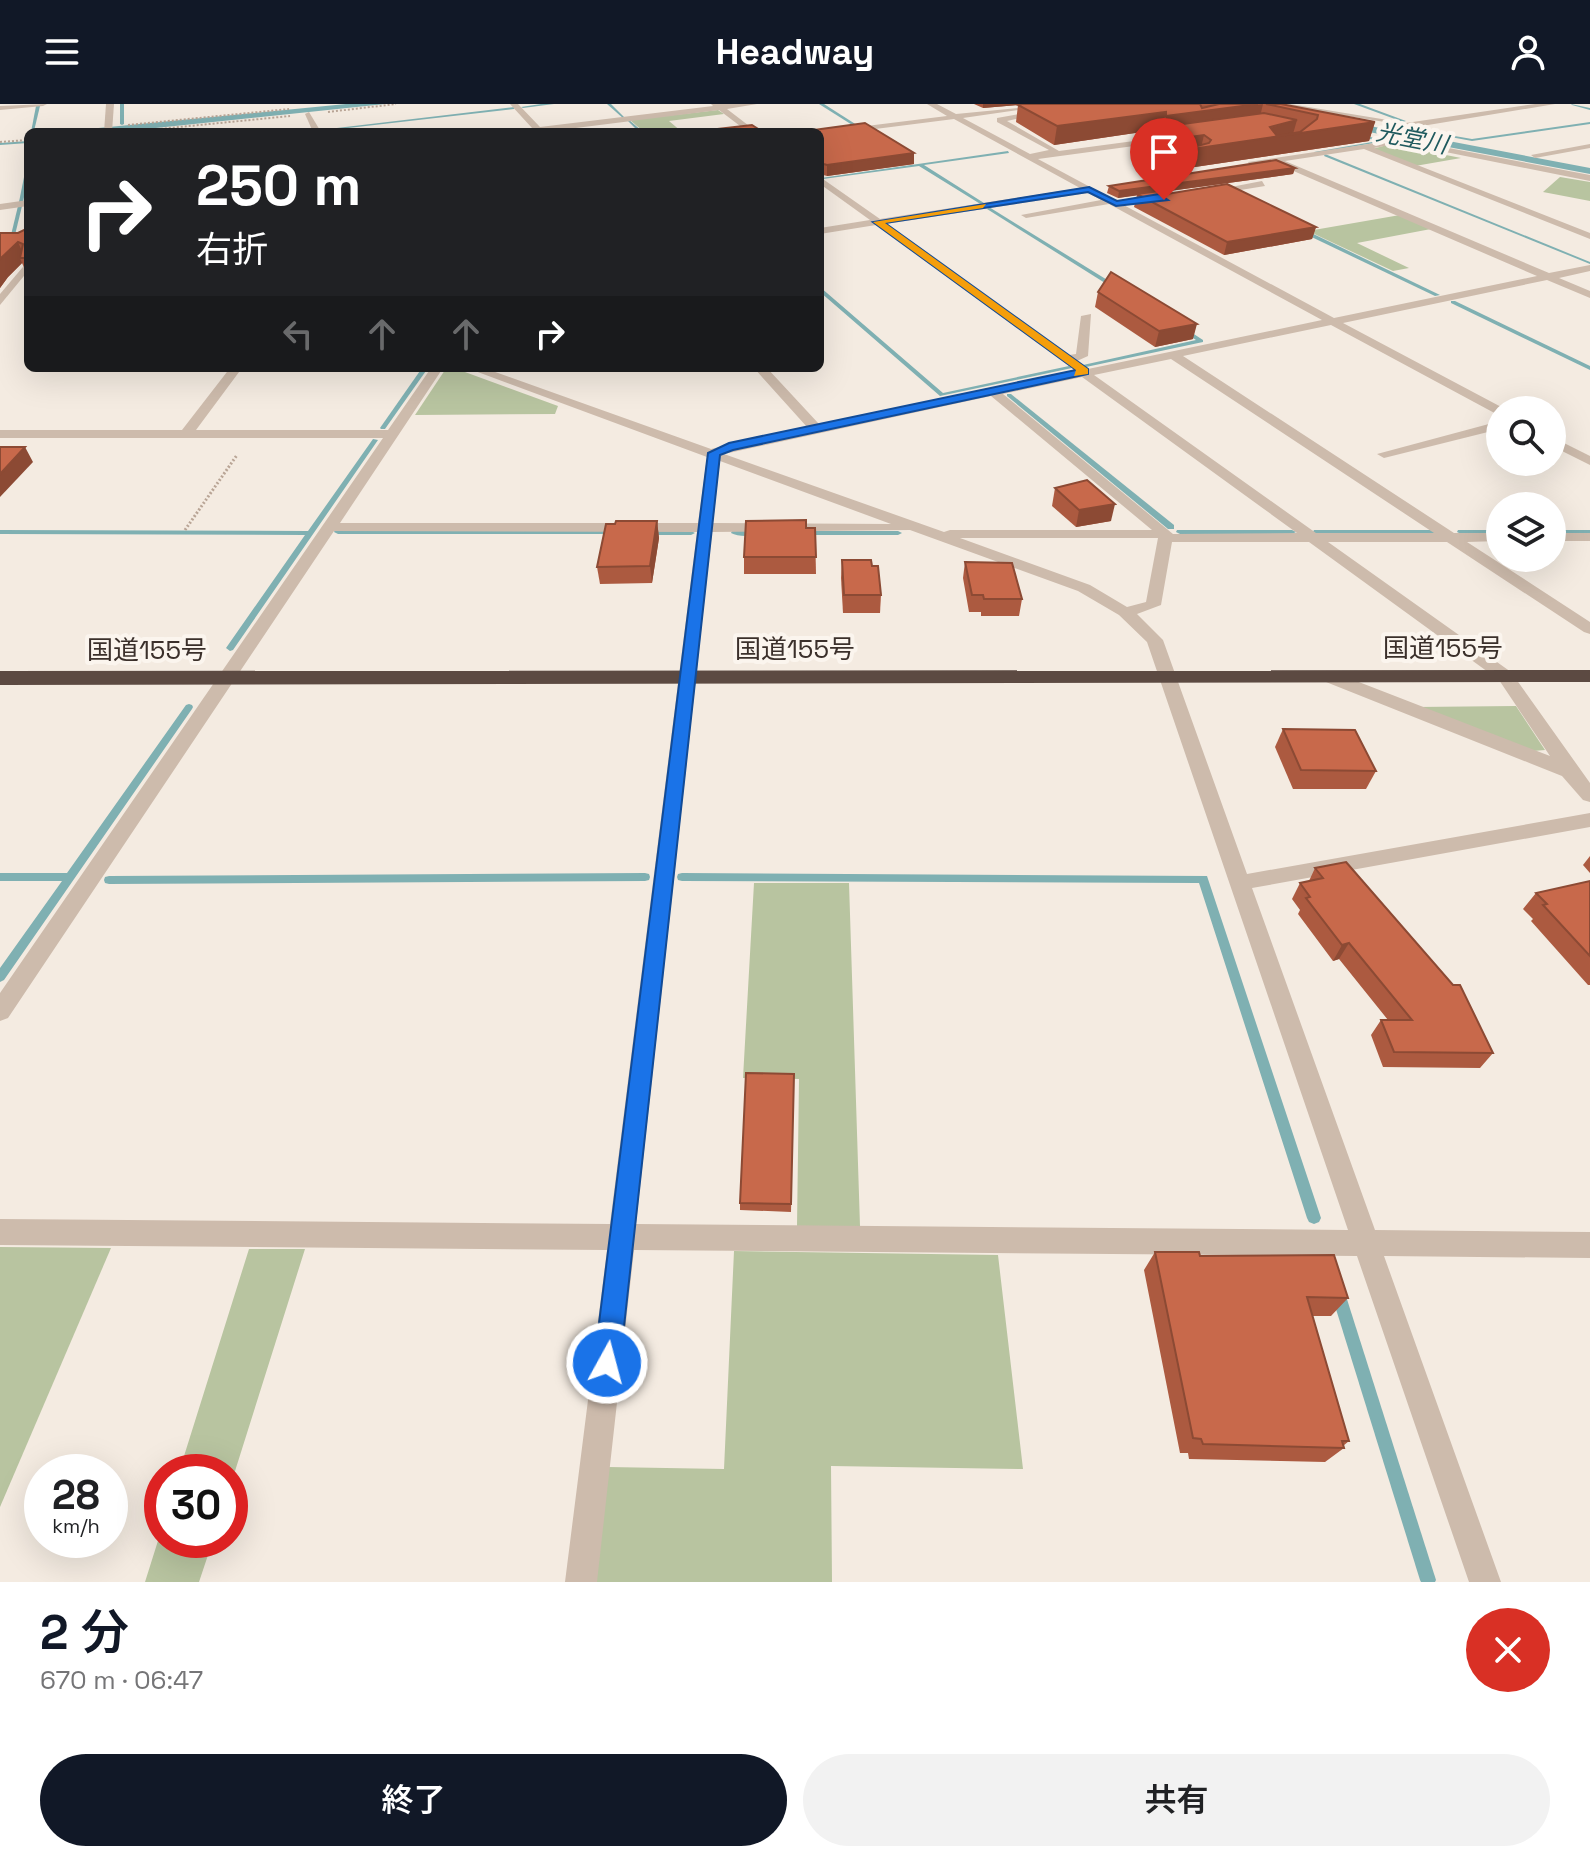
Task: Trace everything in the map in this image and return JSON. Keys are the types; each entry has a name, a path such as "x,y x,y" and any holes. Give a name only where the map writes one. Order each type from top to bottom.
{"highway":[{"name":"国道155号","path":"0,678 1590,676"}],"street":[{"path":"0,108 43,104"},
{"path":"108,128 110,104"},
{"path":"514,104 536,128"},
{"path":"560,128 717,106 753,104"},
{"path":"931,104 1486,404"},
{"path":"1275,104 1405,124 1551,104"},
{"path":"1349,104 1405,124"},
{"path":"717,106 747,128"},
{"path":"1038,106 1049,112"},
{"path":"824,133 1038,106 1060,107"},
{"path":"1047,155 1055,150 1000,120 1049,112 1060,107"},
{"path":"306,108 315,128"},
{"path":"1405,124 1405,129 1436,136"},
{"path":"1029,157 1197,134"},
{"path":"1412,142 1423,134"},
{"path":"1371,135 1590,178"},
{"path":"1244,165 1401,141"},
{"path":"1128,144 1177,163 1205,159"},
{"path":"1535,155 1590,146"},
{"path":"1363,147 1590,236"},
{"path":"1520,152 1562,160"},
{"path":"1275,160 1590,295"},
{"path":"824,183 1505,676 1569,771 1590,795"},
{"path":"1192,195 1262,184"},
{"path":"824,230 1104,187"},
{"path":"1026,215 1130,201"},
{"path":"0,207 24,204"},
{"path":"714,453 729,447 992,391 1590,268"},
{"path":"0,302 24,269"},
{"path":"1068,359 1082,356 1087,316"},
{"path":"1172,354 1590,629"},
{"path":"186,434 233,372"},
{"path":"0,1011 434,372"},
{"path":"484,372 1084,588 1125,612 1155,640 1485,1582"},
{"path":"764,372 816,429"},
{"path":"992,391 1166,536"},
{"path":"1384,454 1486,428"},
{"path":"0,434 392,434"},
{"path":"1566,448 1590,461"},
{"path":"581,1582 714,453"},
{"path":"328,527 920,528"},
{"path":"936,534 1486,537"},
{"path":"1125,612 1153,605 1166,536"},
{"path":"1566,537 1590,537"},
{"path":"1327,676 1590,779"},
{"path":"1239,883 1590,820"},
{"path":"0,1232 1590,1245"}],"path":[{"path":"117,128 306,108 396,104"},
{"path":"158,128 306,108"},
{"path":"0,142 24,140"},
{"path":"185,530 252,434"}],"green space":[{"path":"718,110 724,114 669,121 677,128 639,128 630,120"},
{"path":"1391,144 1461,158 1415,166 1372,149"},
{"path":"1560,177 1590,182 1590,201 1543,192"},
{"path":"1400,215 1431,229 1357,243 1409,268 1393,271 1308,231"},
{"path":"444,372 465,372 558,406 555,414 415,415"},
{"path":"1516,706 1545,750 1533,751 1416,707"},
{"path":"754,883 849,883 860,1226 797,1226 799,1079 743,1078"},
{"path":"0,1247 111,1248 0,1507"},
{"path":"249,1249 305,1249 240,1454 185,1454"},
{"path":"734,1251 998,1255 1023,1469 831,1466 832,1582 595,1582 608,1467 724,1469"},
{"path":"153,1558 207,1558 199,1582 145,1582"}],"water":[{"path":"346,104 385,104 156,128 98,128"},
{"name":"光堂川","path":"1222,104 1254,104 1590,168 1590,174"}],"building":[{"path":"1200,104 1202,108 1219,104 1258,104 1057,126 1018,105"},
{"path":"1266,104 1281,104 1375,122 1172,152 1171,146 1182,150 1211,140 1204,135 1183,138 1169,132 1168,126 1264,113 1297,120 1270,127 1277,136 1300,132 1317,119 1318,115"},
{"path":"865,123 914,153 827,165 824,164 824,129"},
{"path":"752,125 757,128 726,128"},
{"path":"1276,160 1295,168 1119,191 1109,186"},
{"path":"1227,184 1316,227 1227,242 1137,194 1159,191 1167,194"},
{"path":"24,230 24,258 20,258 23,244 18,242 0,259 0,233"},
{"path":"1111,272 1197,324 1159,331 1098,292"},
{"path":"0,447 25,447 0,474"},
{"path":"1087,480 1115,504 1079,510 1055,488"},
{"path":"806,520 806,528 815,528 816,557 744,557 746,521"},
{"path":"616,521 657,521 650,566 597,567 606,524 615,524"},
{"path":"842,560 871,560 872,566 878,566 881,595 844,595"},
{"path":"965,562 1012,563 1022,599 984,599 983,595 972,595"},
{"path":"1283,729 1355,730 1376,771 1301,770"},
{"path":"1346,862 1453,985 1460,985 1493,1053 1394,1052 1381,1020 1412,1020 1349,943 1342,945 1306,898 1310,897 1300,883 1323,878 1315,868"},
{"path":"1590,881 1590,956 1543,905 1547,904 1536,893"},
{"path":"746,1073 794,1074 791,1204 740,1203"},
{"path":"1155,1252 1199,1252 1200,1256 1334,1255 1348,1298 1307,1297 1349,1441 1342,1441 1344,1448 1203,1444 1201,1439 1193,1438"}],"waterway":[{"path":"122,104 122,124"},
{"path":"523,107 552,104"},
{"path":"609,104 625,118"},
{"path":"821,104 858,127"},
{"name":"光堂川","path":"1356,104 1404,121"},
{"path":"1573,104 1590,109"},
{"path":"33,128 38,106"},
{"path":"339,128 514,108"},
{"path":"627,120 636,128"},
{"name":"光堂川","path":"1420,131 1472,140 1590,123"},
{"name":"光堂川","path":"1316,152 1384,141 1359,135"},
{"path":"0,144 24,142"},
{"path":"920,164 1008,152"},
{"path":"1325,155 1589,263"},
{"path":"824,178 920,164"},
{"path":"920,164 982,204"},
{"path":"21,202 24,187"},
{"path":"13,235 20,206"},
{"path":"989,208 1115,287"},
{"path":"1301,230 1437,295"},
{"path":"824,292 942,395 1069,368"},
{"path":"1453,302 1590,368"},
{"path":"1086,365 1201,341 1183,329"},
{"path":"383,428 422,372"},
{"path":"1009,395 1171,527"},
{"path":"230,648 375,440"},
{"path":"0,532 310,533"},
{"path":"338,532 617,532"},
{"path":"1180,532 1292,532"},
{"path":"1317,532 1435,532"},
{"path":"1461,532 1486,532"},
{"path":"1566,532 1590,532"},
{"path":"645,533 691,533"},
{"path":"735,533 756,533"},
{"path":"804,533 898,533"},
{"path":"70,877 189,707"},
{"path":"0,877 70,877"},
{"path":"0,977 70,877"},
{"path":"109,880 645,877"},
{"path":"682,877 1203,879 1314,1218"},
{"path":"1338,1293 1428,1580"}],"slow traffic":[{"path":"983,206 878,222 1085,372 1078,373"}],"route":[{"path":"607,1363 714,453 729,447 1085,372 878,222 1089,189 1116,204 1159,197 1164,200"}]}
